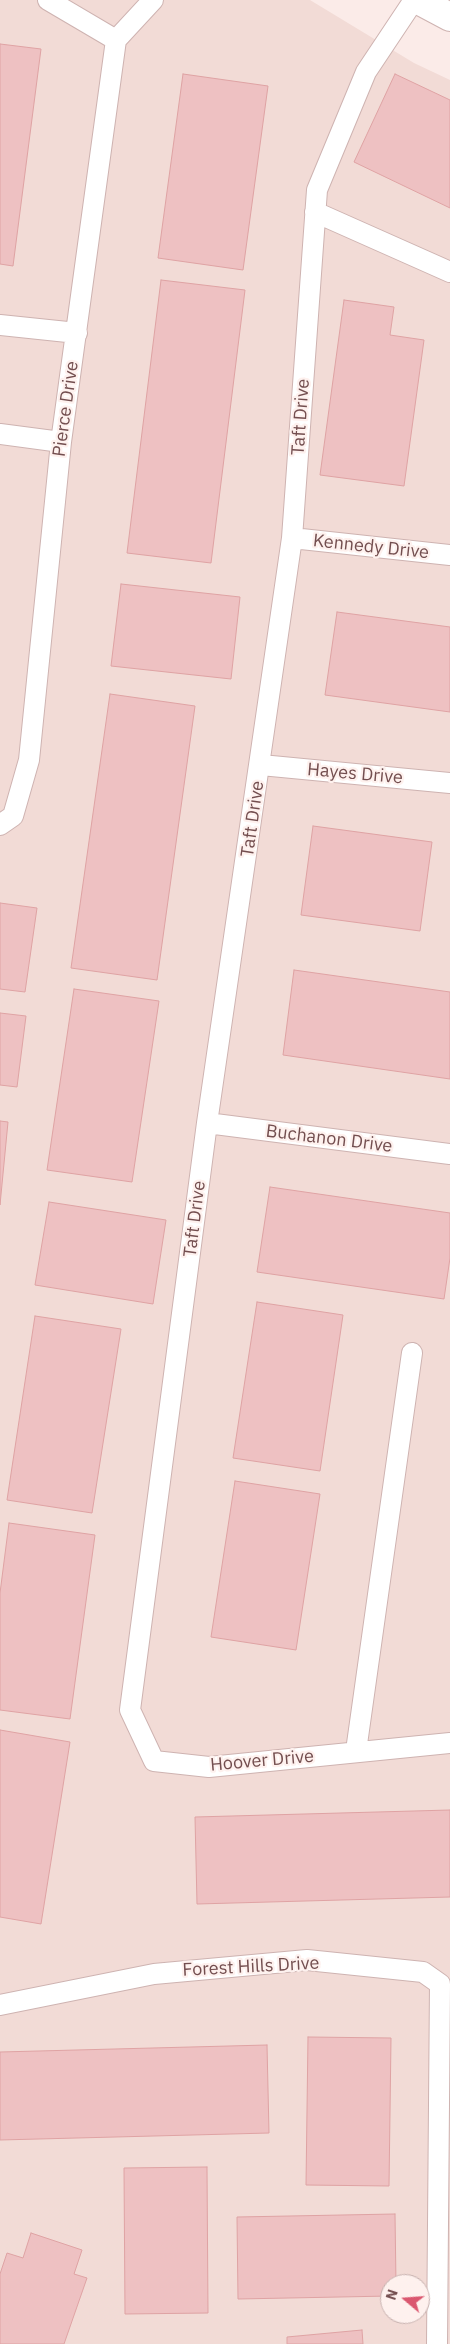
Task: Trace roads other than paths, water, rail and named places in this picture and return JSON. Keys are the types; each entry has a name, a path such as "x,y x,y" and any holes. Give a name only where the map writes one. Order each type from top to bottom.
{"street":[{"path":"418,0 450,17"}],"lane":[{"path":"48,0 116,40 153,0"},
{"name":"Taft Drive","path":"138,1657 208,1123 261,765 292,538 317,190 366,72 414,0"},
{"name":"Pierce Drive","path":"0,825 13,816 29,760 61,442 116,40"},
{"path":"316,212 450,272"},
{"path":"0,326 76,333"},
{"path":"0,434 61,442"},
{"name":"Kennedy Drive","path":"292,538 450,555"},
{"name":"Hayes Drive","path":"261,765 450,783"},
{"name":"Buchanon Drive","path":"208,1123 450,1154"},
{"path":"356,1751 412,1353"},
{"name":"Hoover Drive","path":"138,1657 130,1710 154,1761 210,1767 450,1743"},
{"name":"Forest Hills Drive","path":"0,2005 154,1974 307,1960 423,1972 440,1984 438,2344"}]}
